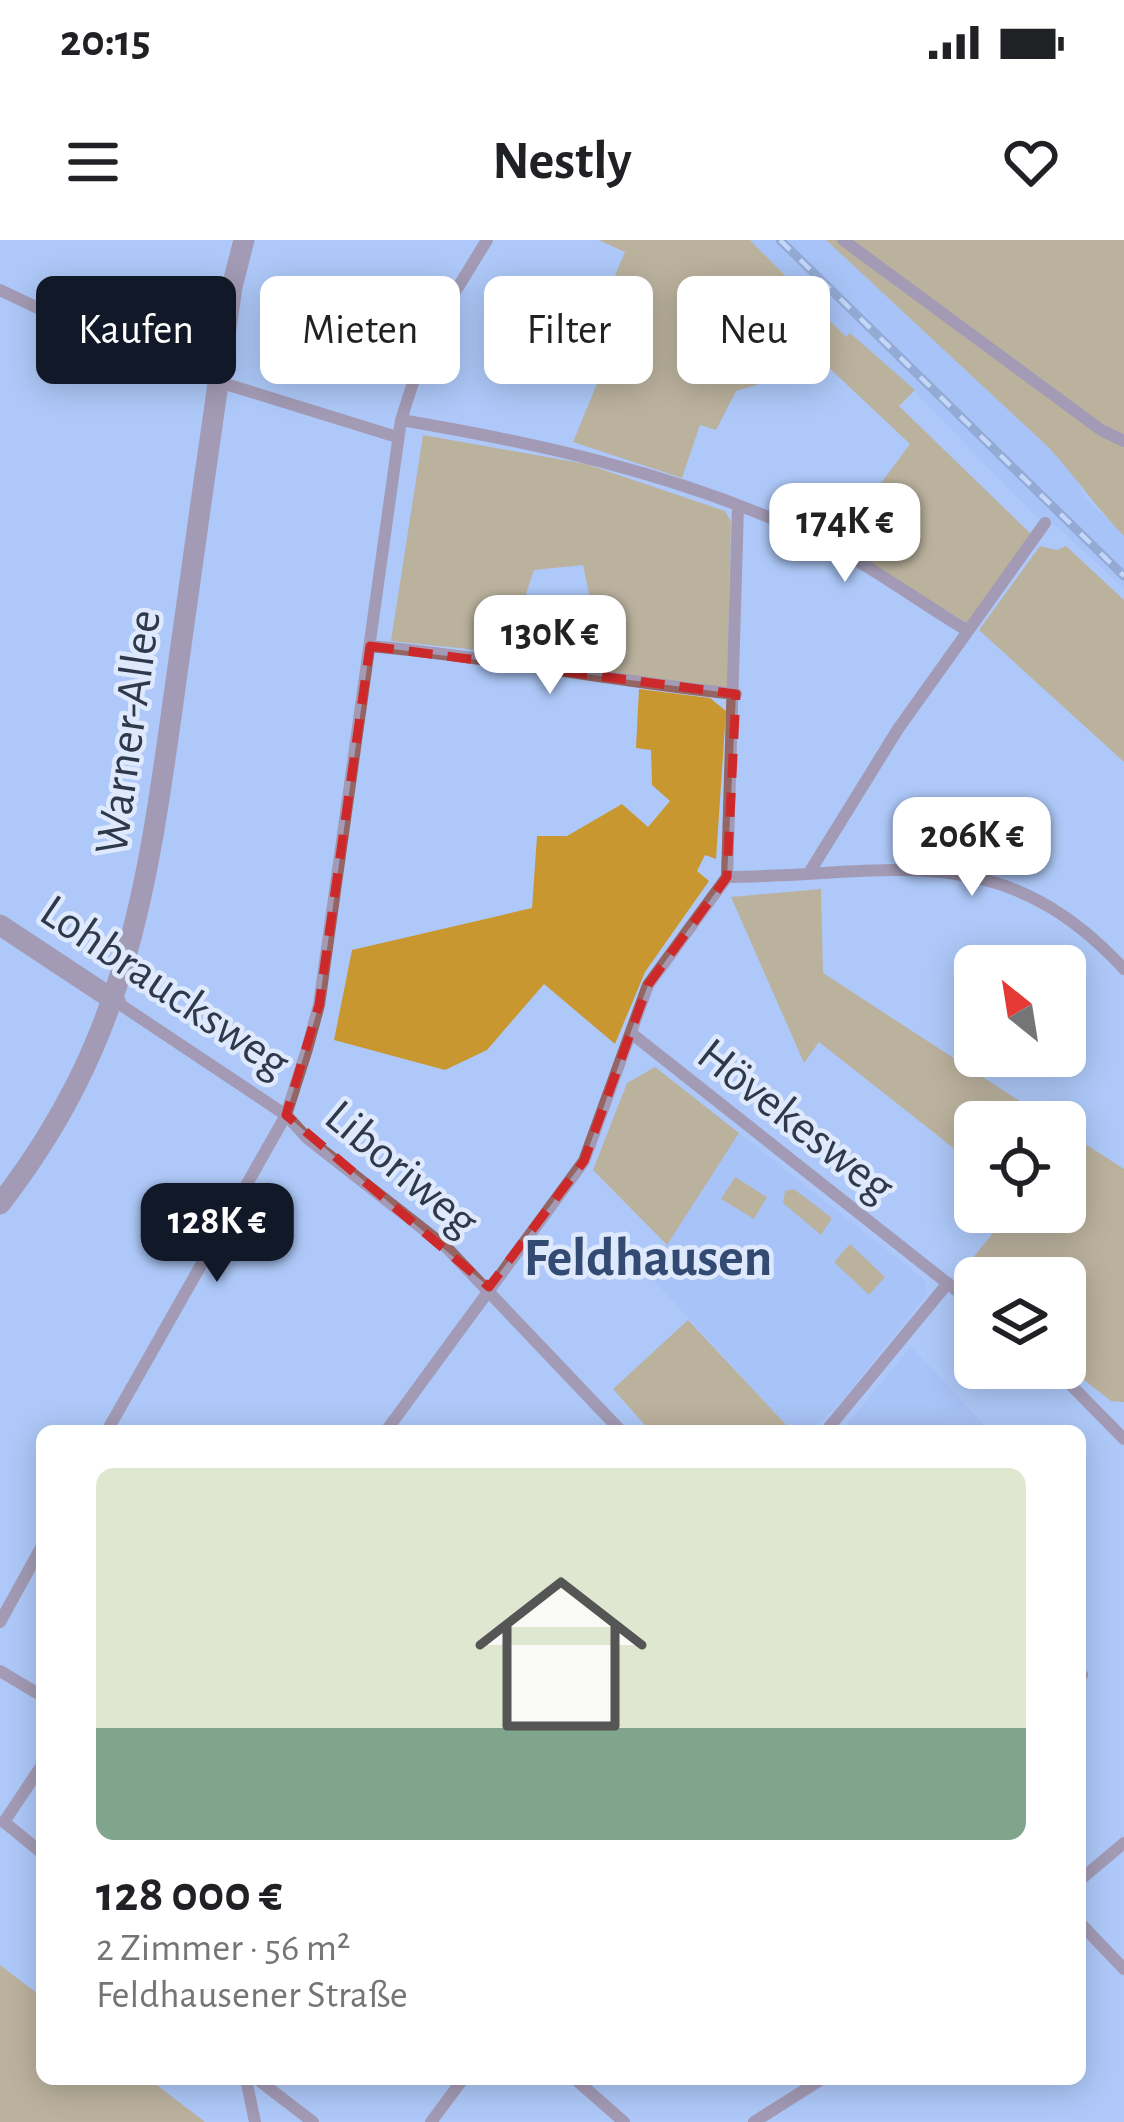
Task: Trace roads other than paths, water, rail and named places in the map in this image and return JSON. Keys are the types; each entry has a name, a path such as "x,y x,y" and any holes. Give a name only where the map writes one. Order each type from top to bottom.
{"street":[{"name":"Warner-Allee","path":"236,284 244,240"},
{"path":"110,1425 286,1115 319,1005 400,419 428,336 487,240"},
{"path":"843,240 1101,430 1124,440"},
{"path":"0,290 36,310"},
{"name":"Warner-Allee","path":"0,1204 57,1123 115,1001 148,879 218,384"},
{"path":"221,384 397,437"},
{"path":"400,419 589,454 803,532 968,631"},
{"path":"390,1425 584,1161 648,985 727,877 738,508"},
{"path":"808,873 875,763 1045,523"},
{"path":"370,646 494,657 533,670 736,694"},
{"path":"727,877 967,872 1015,886 1068,915 1124,969"},
{"name":"Lohbraucksweg","path":"0,925 286,1115"},
{"name":"Hövekesweg","path":"631,1033 954,1288"},
{"name":"Liboriweg","path":"286,1115 489,1287 613,1425"},
{"path":"831,1425 948,1283"},
{"path":"1075,1389 1124,1438"},
{"path":"0,1622 36,1557"},
{"path":"0,1671 36,1692"},
{"path":"36,1774 4,1822 36,1848"},
{"path":"1086,1875 1124,1844"},
{"path":"1086,1929 1124,1970"},
{"path":"247,2085 255,2122"},
{"path":"267,2085 313,2122"},
{"path":"430,2122 459,2085"},
{"path":"582,2085 624,2122"},
{"path":"754,2122 813,2085"}],"railway":[{"path":"780,240 1124,576"}],"district":[{"name":"Feldhausen","path":"648,1256"}]}
